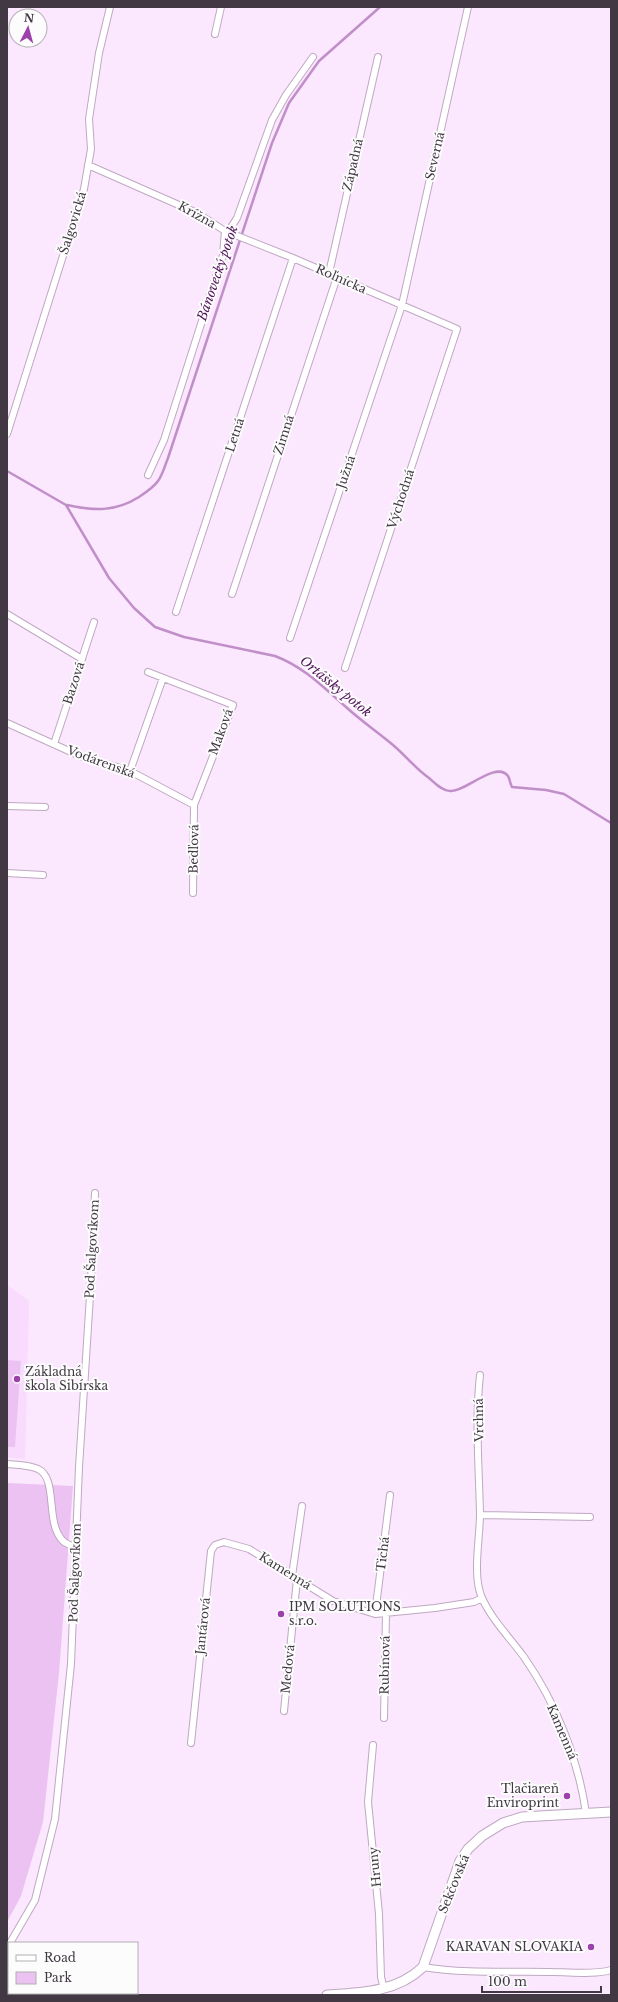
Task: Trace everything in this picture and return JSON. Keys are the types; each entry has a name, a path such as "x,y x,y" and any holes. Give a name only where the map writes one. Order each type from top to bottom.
{"street":[{"name":"Šalgovická","path":"7,434 82,195 91,149 89,119 99,53 110,7"},
{"path":"215,34 221,7"},
{"name":"Severná","path":"402,305 468,7"},
{"path":"229,233 237,218 272,120 286,95 313,57"},
{"name":"Západná","path":"329,273 378,57"},
{"name":"Krížna","path":"88,165 198,213 229,233 164,440 148,475"},
{"name":"Roľnícka","path":"229,233 329,273 457,329"},
{"name":"Letná","path":"176,612 293,258"},
{"name":"Zimná","path":"232,594 337,277"},
{"name":"Južná","path":"290,638 402,305"},
{"name":"Východná","path":"345,668 457,329"},
{"path":"7,614 82,659"},
{"name":"Bazová","path":"54,744 94,622"},
{"name":"Maková","path":"148,672 233,705 194,805"},
{"path":"130,771 163,678"},
{"name":"Vodárenská","path":"7,723 80,756 130,771 194,805"},
{"name":"Bedľová","path":"193,893 194,805"},
{"path":"7,806 45,807"},
{"path":"7,873 43,875"},
{"name":"Pod Šalgovíkom","path":"11,1942 35,1900 55,1819 71,1664 95,1193"},
{"name":"Vrchná","path":"479,1465 478,1410 480,1375"},
{"path":"7,1464 38,1469 46,1475 49,1483 52,1516 55,1527 65,1542 76,1547"},
{"name":"Kamenná","path":"479,1465 480,1515 478,1580 482,1598 534,1672 556,1715 575,1760 586,1813"},
{"name":"Tichá","path":"375,1614 390,1494"},
{"name":"Medová","path":"284,1711 294,1577 302,1506"},
{"path":"480,1515 590,1517"},
{"name":"Jantárová","path":"191,1743 211,1551 215,1545 224,1542 249,1549"},
{"name":"Kamenná","path":"249,1549 333,1602 375,1614 442,1607 474,1602 482,1598"},
{"name":"Rubínová","path":"384,1718 386,1613"},
{"name":"Hruny","path":"373,1746 368,1802 379,1914 381,1977 384,1989"},
{"name":"Sekčovská","path":"424,1967 460,1862 475,1843 496,1826 522,1817 611,1812"},
{"path":"327,1995 384,1989 405,1981 424,1967 476,1971 578,1972 611,1970"}],"shaded area":[{"name":"Základná škola Sibírska","path":"7,1285 29,1301 25,1459 7,1457"}],"green space":[{"path":"7,1360 21,1361 15,1447 7,1447"},
{"path":"7,1483 73,1486 59,1673 43,1822 21,1896 7,1922"}],"waterway":[{"name":"Bánovecký potok","path":"67,505 95,509 113,508 130,502 144,494 160,478 168,458 272,143 289,103 319,61 380,7"},
{"name":"Ortášsky potok","path":"7,471 66,505 109,578 134,608 155,627 184,637 275,656 295,666 321,685 444,790 456,790 488,774 503,772 508,776 512,787 546,790 564,794 611,823"}],"place":[{"name":"Základná škola Sibírska","path":"17,1379"},
{"name":"IPM SOLUTIONS s.r.o.","path":"281,1614"},
{"name":"Tlačiareň Enviroprint","path":"567,1796"},
{"name":"KARAVAN SLOVAKIA","path":"591,1947"}]}
